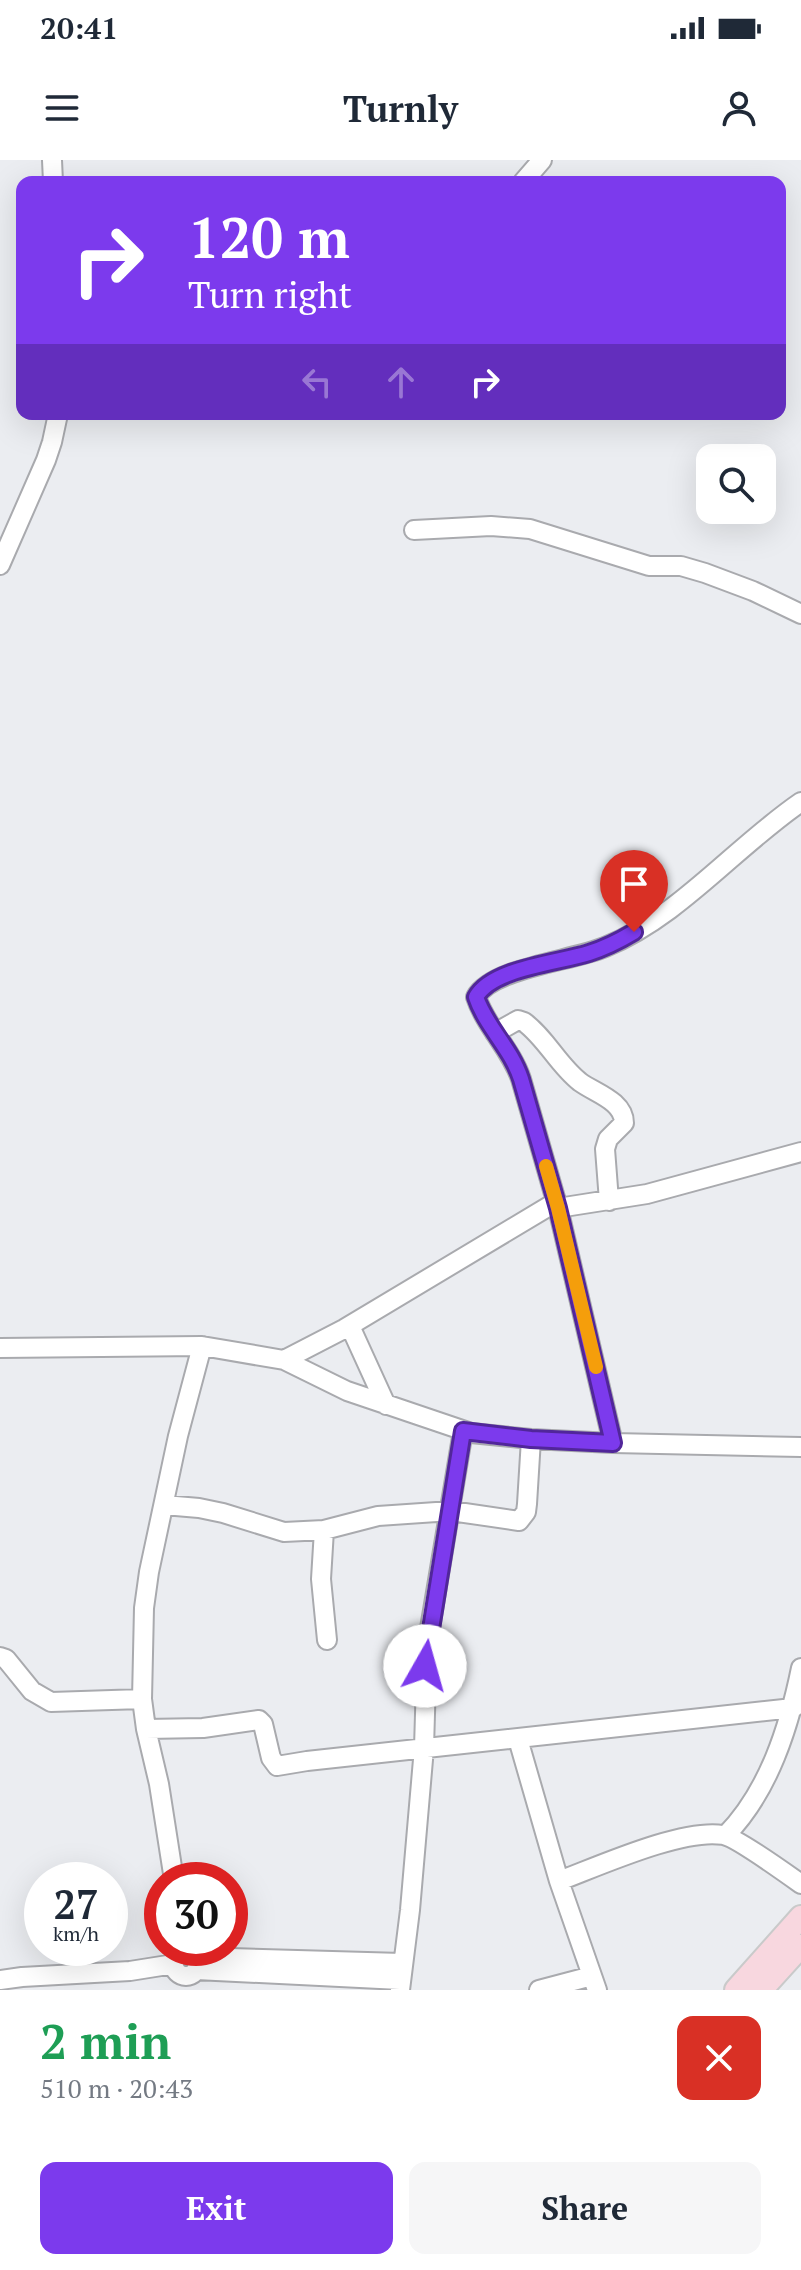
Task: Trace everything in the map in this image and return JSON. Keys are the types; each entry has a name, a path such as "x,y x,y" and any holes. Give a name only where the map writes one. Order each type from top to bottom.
{"main road":[{"path":"736,1990 801,1917"},
{"path":"761,1990 801,1946"}],"street":[{"path":"528,176 542,160"},
{"path":"0,565 46,460 57,420"},
{"path":"414,530 491,526 530,529 649,566 689,568 753,591 801,614"},
{"path":"613,1443 557,1205 517,1068 476,997 501,976 596,951 643,927 676,904 774,820 801,802"},
{"path":"495,1033 518,1020 524,1022 565,1069 623,1113 624,1123 608,1139 605,1149 609,1201"},
{"path":"284,1360 350,1326 557,1205 609,1201 659,1191 801,1152"},
{"path":"350,1326 386,1405"},
{"path":"0,1348 202,1346 284,1360 347,1391 463,1431 531,1439 613,1443 801,1447"},
{"path":"171,1862 142,1699 144,1608 178,1436 202,1346"},
{"path":"0,1980 185,1969 401,1978 424,1748 427,1646 463,1431"},
{"path":"164,1505 223,1513 284,1532 324,1530 378,1516 451,1511 519,1521 526,1512 531,1439"},
{"path":"324,1530 321,1579 327,1640"},
{"path":"0,1657 6,1659 32,1691 51,1702 142,1699"},
{"path":"726,1835 755,1797 783,1737 797,1705 801,1668"},
{"path":"146,1729 203,1728 259,1720 263,1724 271,1758 277,1766 797,1705"},
{"path":"518,1739 559,1881 594,1983 539,1990"},
{"path":"559,1881 692,1835 726,1835 801,1884"}],"slow traffic":[{"path":"546,1166 596,1367"}],"route":[{"path":"425,1666 463,1431 531,1439 613,1443 558,1208 521,1079 514,1060 476,997 482,988 501,976 586,954 634,932"}]}
